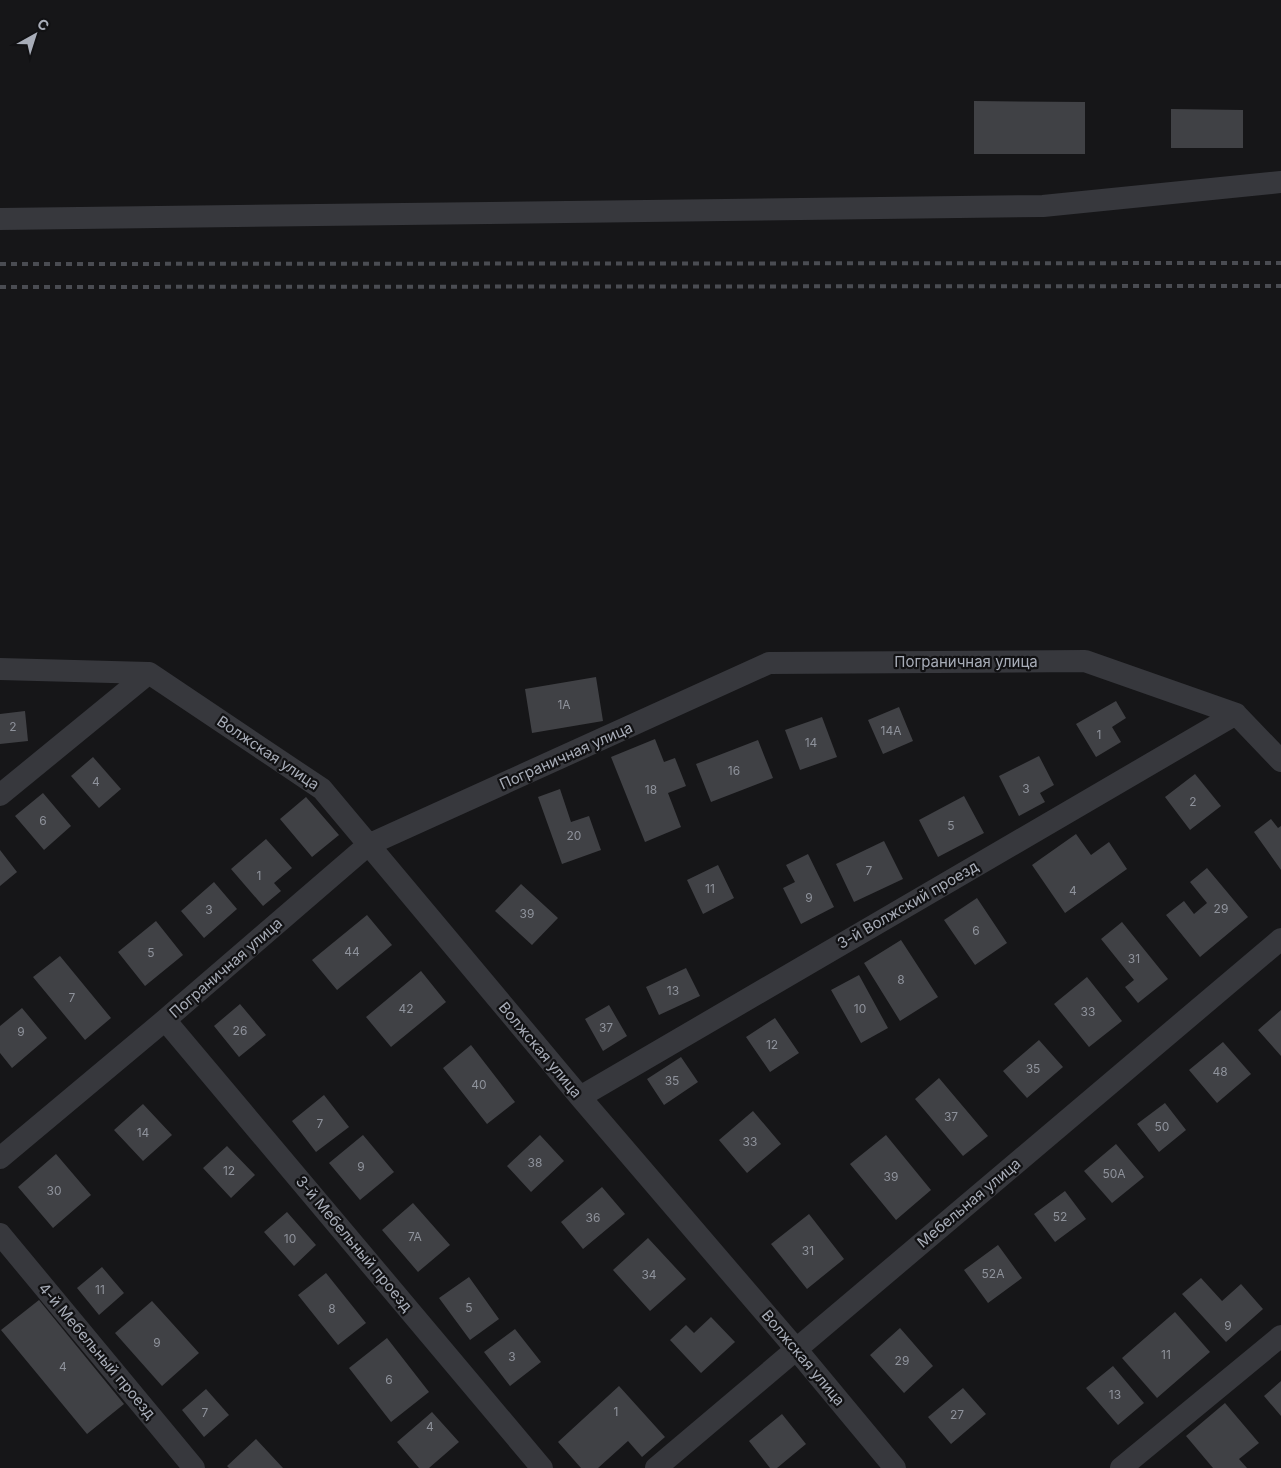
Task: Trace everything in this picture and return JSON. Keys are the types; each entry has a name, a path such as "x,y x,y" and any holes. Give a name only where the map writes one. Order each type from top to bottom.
{"street":[{"path":"0,219 1043,206 1281,182"},
{"name":"Пограничная улица","path":"0,1158 165,1020 368,845 769,663 1085,661 1236,714"},
{"path":"0,669 149,673"},
{"path":"0,795 149,673"},
{"name":"Волжская улица","path":"149,673 322,789 895,1468"},
{"path":"1236,714 1281,761"},
{"name":"3-й Волжский проезд","path":"580,1097 1236,714"},
{"name":"Мебельная улица","path":"656,1468 1281,939"},
{"name":"3-й Мебельный проезд","path":"165,1020 542,1468"},
{"name":"4-й Мебельный проезд","path":"0,1234 194,1468"},
{"path":"1121,1468 1281,1336"}],"building":[{"path":"974,101 1085,102 1085,154 974,154"},
{"path":"1171,109 1243,110 1243,148 1171,148"},
{"path":"596,677 603,721 532,733 525,689"},
{"path":"1116,701 1126,718 1112,727 1121,742 1096,757 1076,724"},
{"path":"899,707 913,741 883,754 868,720"},
{"path":"25,711 28,741 0,744 0,714"},
{"path":"822,717 837,757 800,770 785,730"},
{"path":"655,739 664,762 675,758 686,786 668,793 681,827 645,842 611,757"},
{"path":"758,740 773,778 711,802 696,764"},
{"path":"1039,756 1054,785 1040,793 1045,802 1019,816 999,776"},
{"path":"93,757 121,789 99,808 71,776"},
{"path":"1195,774 1221,806 1190,830 1165,797"},
{"path":"560,789 571,822 589,816 601,850 562,864 538,797"},
{"path":"43,793 71,826 44,850 15,816"},
{"path":"964,796 984,833 938,857 919,820"},
{"path":"306,797 339,835 312,857 280,819"},
{"path":"1271,819 1278,828 1281,826 1281,870 1254,832"},
{"path":"1076,834 1091,855 1109,842 1127,869 1065,913 1032,865"},
{"path":"266,839 292,868 274,883 281,891 263,906 231,869"},
{"path":"884,841 903,879 854,902 836,864"},
{"path":"0,850 17,872 0,886"},
{"path":"808,854 834,907 801,924 783,888 795,882 786,865"},
{"path":"718,865 734,898 703,914 687,880"},
{"path":"1207,868 1248,917 1200,957 1166,915 1184,901 1194,914 1207,903 1190,882"},
{"path":"214,882 237,909 204,938 181,911"},
{"path":"521,884 558,918 532,945 495,911"},
{"path":"977,898 1007,943 975,965 944,920"},
{"path":"367,915 392,945 337,990 312,960"},
{"path":"156,921 183,955 145,986 118,952"},
{"path":"1122,922 1168,979 1138,1003 1125,987 1134,980 1101,939"},
{"path":"901,940 938,997 900,1021 864,963"},
{"path":"60,956 111,1018 85,1040 33,977"},
{"path":"686,968 700,996 659,1015 646,987"},
{"path":"421,971 446,1002 391,1047 366,1017"},
{"path":"859,975 888,1028 861,1043 831,990"},
{"path":"1087,977 1122,1021 1089,1047 1054,1004"},
{"path":"240,1004 266,1035 239,1057 214,1026"},
{"path":"609,1005 627,1036 603,1051 585,1019"},
{"path":"22,1008 47,1038 12,1068 0,1053 0,1026"},
{"path":"1281,1010 1281,1056 1258,1030"},
{"path":"775,1018 799,1053 770,1072 746,1037"},
{"path":"1039,1040 1063,1067 1027,1098 1003,1071"},
{"path":"1223,1042 1251,1074 1217,1103 1189,1070"},
{"path":"471,1045 515,1102 487,1124 443,1068"},
{"path":"681,1057 698,1082 664,1105 647,1079"},
{"path":"939,1078 988,1136 963,1156 915,1099"},
{"path":"324,1095 349,1127 316,1152 292,1121"},
{"path":"1165,1103 1186,1130 1159,1152 1137,1124"},
{"path":"143,1104 172,1135 143,1161 114,1130"},
{"path":"753,1111 781,1144 747,1173 719,1140"},
{"path":"363,1135 394,1172 360,1200 329,1163"},
{"path":"540,1135 564,1161 531,1192 507,1166"},
{"path":"886,1135 931,1190 896,1220 850,1164"},
{"path":"1116,1144 1144,1177 1112,1203 1084,1171"},
{"path":"227,1146 255,1175 231,1198 203,1168"},
{"path":"56,1154 91,1195 53,1228 18,1187"},
{"path":"602,1187 625,1214 583,1249 561,1222"},
{"path":"1065,1191 1086,1219 1055,1242 1034,1214"},
{"path":"413,1203 450,1245 418,1272 382,1230"},
{"path":"287,1212 316,1245 294,1266 264,1232"},
{"path":"809,1214 844,1259 807,1289 771,1244"},
{"path":"648,1238 686,1279 650,1311 613,1270"},
{"path":"998,1245 1022,1278 988,1303 964,1270"},
{"path":"102,1267 124,1293 99,1315 77,1288"},
{"path":"326,1273 366,1323 338,1345 298,1295"},
{"path":"469,1277 499,1319 470,1340 439,1298"},
{"path":"1201,1278 1222,1301 1241,1284 1263,1309 1226,1342 1182,1294"},
{"path":"39,1300 124,1404 87,1434 1,1330"},
{"path":"152,1301 199,1353 162,1386 115,1333"},
{"path":"1175,1312 1210,1352 1157,1398 1122,1358"},
{"path":"711,1317 735,1342 701,1373 670,1340 686,1325 694,1333"},
{"path":"900,1328 933,1366 904,1393 870,1355"},
{"path":"515,1329 541,1362 510,1386 484,1352"},
{"path":"387,1338 429,1392 391,1422 349,1368"},
{"path":"1113,1366 1144,1403 1118,1425 1086,1388"},
{"path":"1281,1381 1281,1416 1264,1396"},
{"path":"619,1386 665,1437 642,1457 628,1441 598,1468 581,1468 558,1442"},
{"path":"963,1388 986,1414 951,1444 928,1417"},
{"path":"206,1389 229,1415 204,1437 182,1410"},
{"path":"1225,1403 1259,1443 1239,1459 1247,1468 1213,1468 1186,1436"},
{"path":"432,1412 459,1442 429,1468 419,1468 397,1442"},
{"path":"782,1414 806,1444 777,1468 770,1468 749,1441"},
{"path":"256,1439 283,1468 229,1468 227,1466"}],"railway":[{"path":"0,264 1281,263"},
{"path":"0,287 1281,286"}]}
